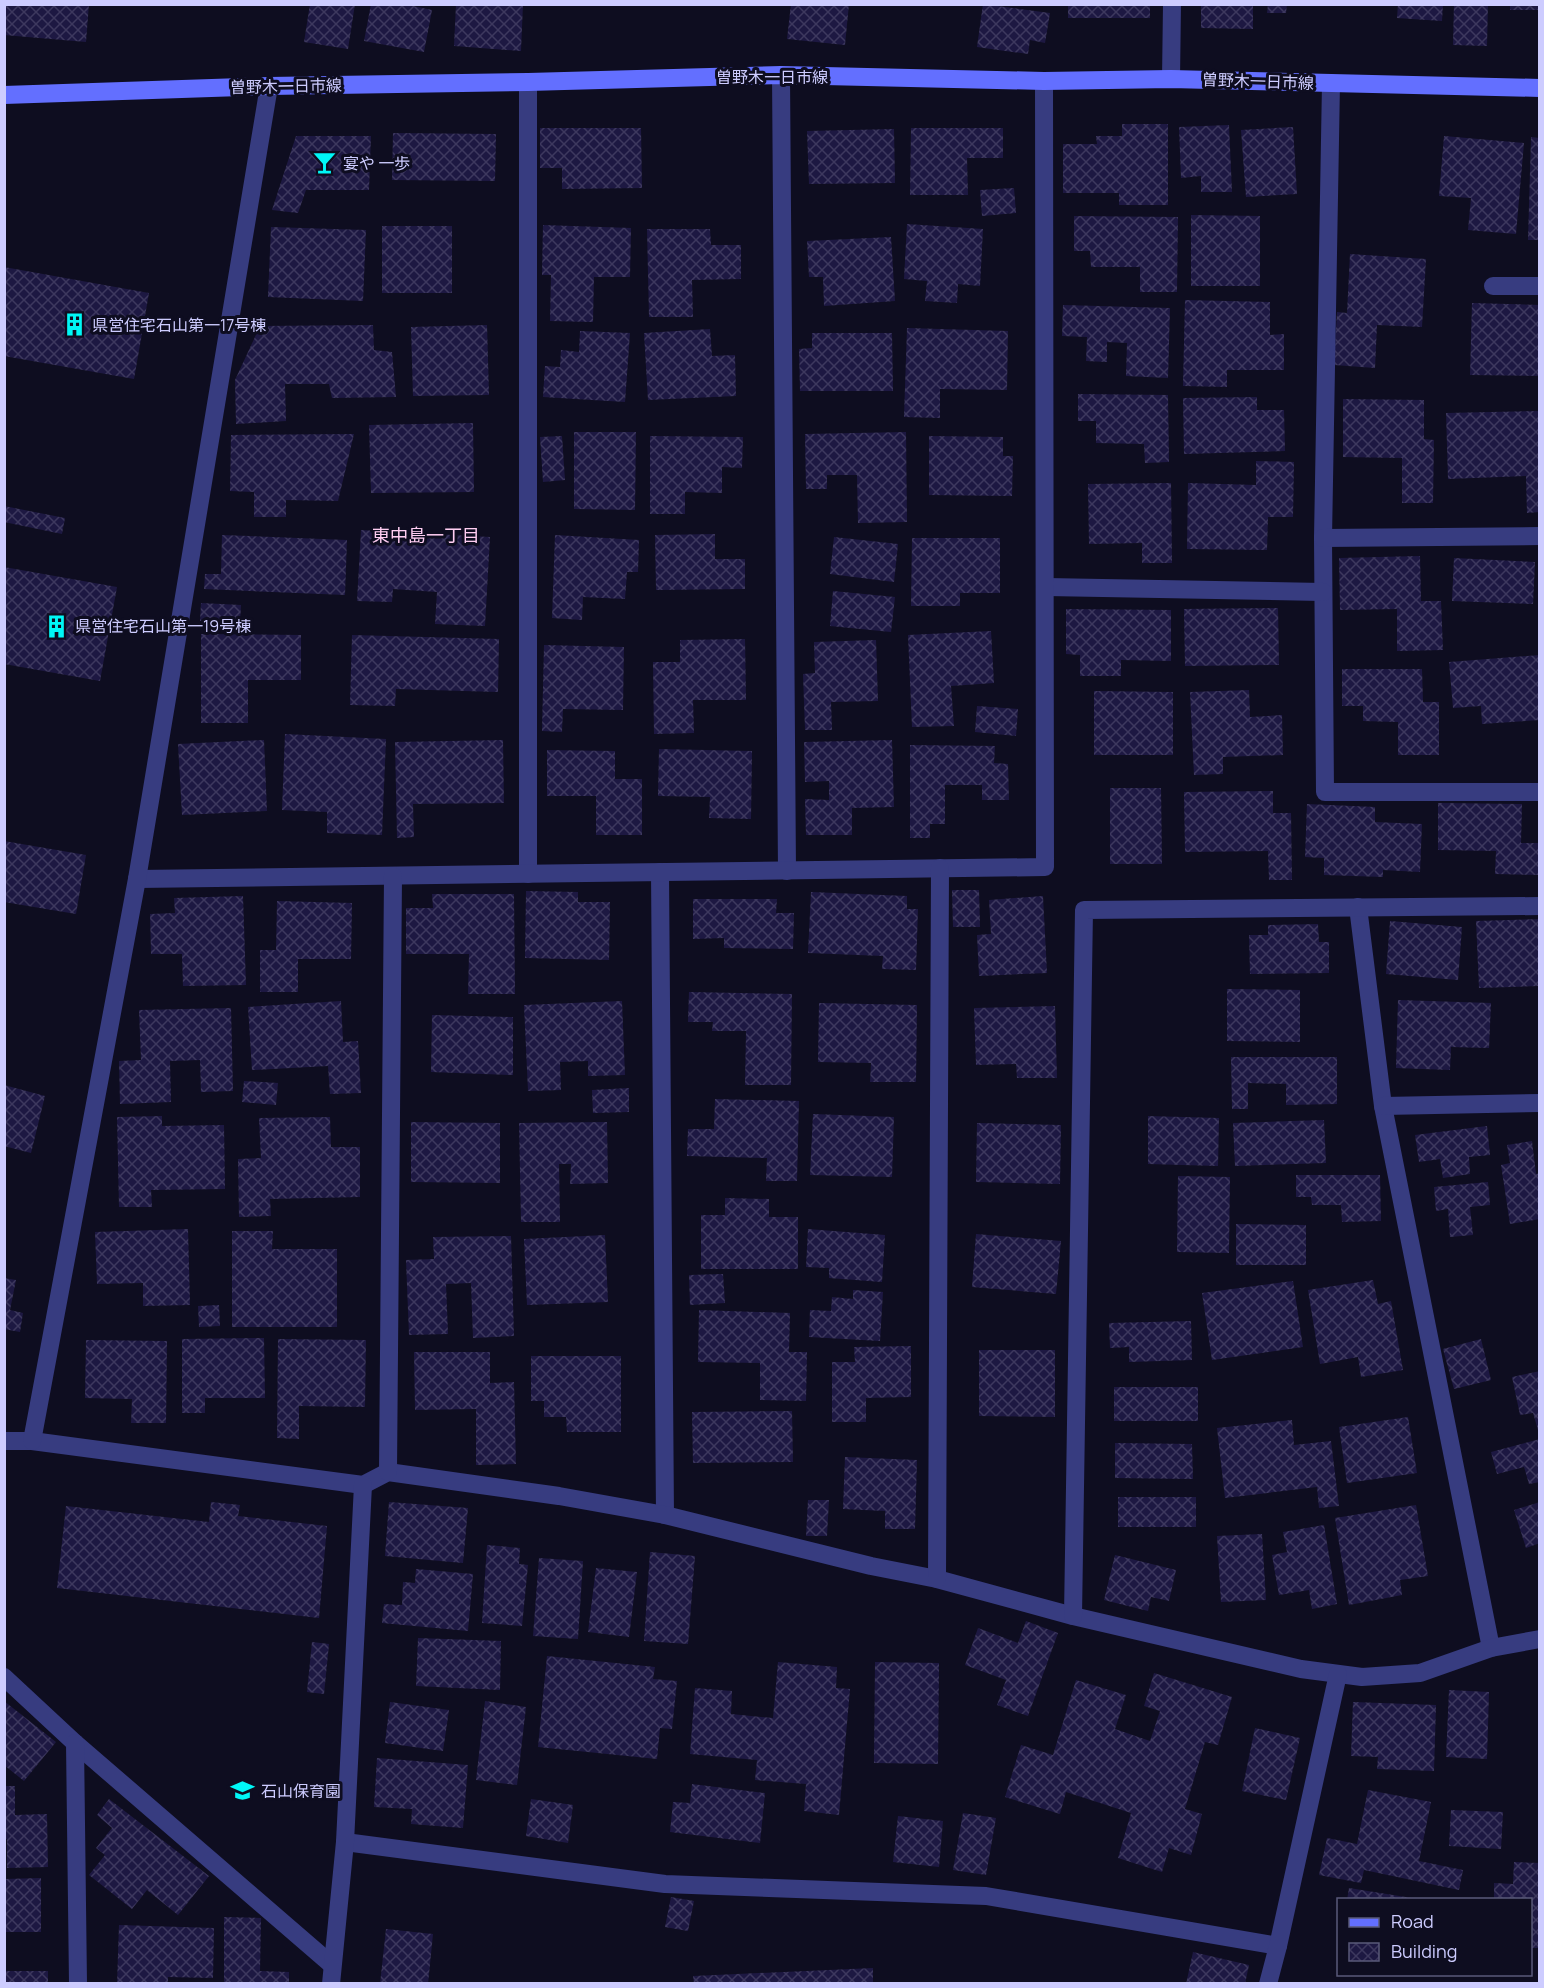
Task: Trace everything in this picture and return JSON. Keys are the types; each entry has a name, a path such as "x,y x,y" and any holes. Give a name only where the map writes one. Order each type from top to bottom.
{"main road":[{"name":"曽野木一日市線","path":"4,95 268,86 781,75 1044,81 1171,79 1539,88"}],"street":[{"path":"1171,79 1172,4"},
{"path":"781,75 787,870"},
{"path":"137,879 1045,867 1044,81"},
{"path":"528,82 528,874"},
{"path":"1331,83 1323,538 1325,792 1539,792"},
{"path":"32,1441 137,879 268,86"},
{"path":"1493,286 1539,286"},
{"path":"1323,538 1539,536"},
{"path":"1046,587 1323,592"},
{"path":"937,1579 940,868"},
{"path":"660,872 664,1515"},
{"path":"388,1472 393,876"},
{"path":"1073,1616 1084,910 1539,906"},
{"path":"1358,907 1383,1106 1491,1648"},
{"path":"1383,1106 1539,1103"},
{"path":"4,1441 32,1441 363,1485 388,1472 559,1496 664,1515 871,1566 937,1579 1073,1616 1301,1669 1338,1674 1362,1677 1420,1673 1491,1648 1539,1639"},
{"path":"332,1974 345,1842 363,1485"},
{"path":"1268,1983 1338,1674"},
{"path":"4,1677 332,1974"},
{"path":"75,1743 78,1983"},
{"path":"345,1842 665,1884 986,1896 1278,1946"}],"building":[{"path":"5,4 89,4 86,42 4,35"},
{"path":"310,4 355,4 348,49 304,42"},
{"path":"371,4 414,4 413,6 432,10 424,52 364,41"},
{"path":"456,4 523,4 521,51 454,46"},
{"path":"791,4 849,4 845,45 787,39"},
{"path":"983,4 1050,13 1045,43 1030,40 1028,54 977,47"},
{"path":"1068,4 1150,4 1150,18 1068,18"},
{"path":"1201,4 1253,4 1253,29 1201,28"},
{"path":"1268,4 1287,4 1286,13 1267,13"},
{"path":"1398,4 1443,4 1442,21 1397,18"},
{"path":"1454,4 1488,4 1487,46 1453,45"},
{"path":"1510,4 1540,4 1540,10 1510,10"},
{"path":"1122,124 1168,124 1168,205 1119,205 1119,193 1063,193 1063,144 1097,144 1096,136 1122,136"},
{"path":"1229,125 1232,192 1201,192 1201,176 1181,178 1179,127"},
{"path":"1293,127 1297,194 1246,197 1241,130"},
{"path":"540,128 641,128 642,188 562,189 562,168 540,168"},
{"path":"911,128 1003,128 1003,158 967,158 968,195 910,195"},
{"path":"894,129 895,183 809,184 807,131"},
{"path":"393,133 496,134 495,181 392,180"},
{"path":"296,136 371,136 369,190 306,190 298,213 272,210"},
{"path":"1444,136 1524,143 1516,234 1468,230 1471,198 1439,196"},
{"path":"1531,137 1540,138 1540,240 1528,240"},
{"path":"1014,188 1016,213 982,216 980,190"},
{"path":"1191,215 1260,216 1260,286 1191,286"},
{"path":"1074,216 1178,217 1177,292 1140,292 1140,267 1091,267 1090,251 1074,251"},
{"path":"907,224 983,229 980,286 958,284 957,303 925,301 927,281 904,279"},
{"path":"543,225 631,228 630,277 594,277 593,322 550,321 551,275 542,275"},
{"path":"382,226 452,226 452,293 382,293"},
{"path":"271,227 366,230 363,301 268,297"},
{"path":"647,229 710,229 711,245 741,245 741,279 692,280 693,317 649,317"},
{"path":"891,237 895,301 824,306 823,277 809,277 807,241"},
{"path":"1350,254 1426,259 1422,327 1377,325 1375,368 1334,365 1337,312 1347,313"},
{"name":"県営住宅石山第一17号棟","path":"4,267 149,293 134,379 4,356"},
{"path":"1185,300 1270,302 1270,335 1284,334 1284,370 1227,370 1227,387 1183,386"},
{"path":"1472,303 1540,305 1540,376 1470,375"},
{"path":"1063,305 1170,308 1168,378 1126,376 1127,343 1107,342 1107,362 1086,361 1087,337 1062,336"},
{"path":"373,325 374,350 392,352 396,397 332,398 329,384 285,384 286,421 236,424 235,380 260,326"},
{"path":"487,325 489,395 413,396 411,327"},
{"path":"907,328 1008,331 1007,390 940,389 940,418 904,417"},
{"path":"710,329 712,356 735,355 736,396 648,400 644,333"},
{"path":"580,331 630,333 625,402 543,397 545,366 560,367 561,350 579,352"},
{"path":"812,333 892,333 893,391 800,391 799,349 812,348"},
{"path":"1078,394 1168,395 1169,462 1145,463 1144,444 1096,443 1096,421 1078,421"},
{"path":"1257,397 1257,410 1284,410 1285,451 1184,454 1183,398"},
{"path":"1343,399 1424,400 1424,439 1434,440 1433,503 1402,503 1402,458 1343,457"},
{"path":"1540,411 1540,512 1527,513 1526,476 1448,479 1446,413"},
{"path":"473,423 474,492 371,493 369,425"},
{"path":"574,432 636,432 635,510 574,509"},
{"path":"906,432 907,522 858,523 857,475 827,475 827,489 806,489 805,434"},
{"path":"354,434 338,501 286,500 286,517 254,517 254,492 230,491 231,435"},
{"path":"562,436 565,480 543,482 540,437"},
{"path":"650,436 743,437 742,468 722,467 722,493 685,492 685,514 650,514"},
{"path":"929,436 1003,437 1003,456 1013,456 1012,496 929,495"},
{"path":"1256,461 1294,462 1293,517 1268,517 1267,550 1187,549 1188,483 1256,485"},
{"path":"1171,483 1172,563 1142,563 1142,543 1089,544 1088,484"},
{"path":"4,506 65,518 62,534 4,522"},
{"path":"361,530 490,537 485,626 435,624 437,592 393,589 392,602 357,601"},
{"path":"715,534 715,559 745,559 745,589 656,590 655,535"},
{"path":"222,535 347,540 345,595 204,589 205,574 221,574"},
{"path":"555,535 639,540 638,572 627,572 625,599 583,597 582,620 552,618"},
{"path":"834,537 898,544 894,582 830,574"},
{"path":"912,538 1000,538 1000,593 960,593 960,606 911,606"},
{"path":"1420,556 1421,601 1441,601 1443,650 1397,651 1397,609 1340,610 1339,558"},
{"path":"1454,558 1535,562 1533,604 1452,601"},
{"name":"県営住宅石山第一19号棟","path":"4,567 117,587 100,681 4,664"},
{"path":"833,591 895,597 891,632 830,626"},
{"path":"201,603 241,605 240,623 200,621"},
{"path":"1278,608 1279,665 1185,666 1184,609"},
{"path":"1066,609 1171,610 1171,661 1121,660 1121,676 1080,676 1080,655 1066,654"},
{"path":"991,631 994,683 951,686 954,726 912,727 908,635"},
{"path":"201,634 301,635 301,680 248,680 248,723 201,723"},
{"path":"352,635 499,639 498,692 396,689 395,706 350,705"},
{"path":"745,639 746,700 693,700 694,733 654,734 653,662 680,662 680,640"},
{"path":"876,640 878,701 831,702 832,730 805,730 803,674 815,673 814,642"},
{"path":"544,645 624,647 623,710 563,709 562,732 542,731"},
{"path":"1540,655 1540,720 1482,724 1481,706 1453,708 1449,662"},
{"path":"1342,669 1422,669 1423,702 1439,702 1439,755 1398,755 1398,722 1363,721 1363,706 1342,706"},
{"path":"1249,690 1250,717 1282,715 1283,755 1223,757 1223,774 1194,775 1190,692"},
{"path":"1094,691 1173,692 1173,755 1094,755"},
{"path":"977,706 1018,709 1016,736 975,732"},
{"path":"285,734 386,739 382,835 327,833 327,812 282,810"},
{"path":"264,740 267,811 182,815 178,744"},
{"path":"503,740 504,803 413,804 414,837 397,838 395,742"},
{"path":"892,740 894,807 852,808 852,835 806,835 805,799 829,800 829,781 805,782 804,742"},
{"path":"910,745 995,746 994,763 1008,764 1009,800 982,800 982,785 945,785 945,824 930,824 930,838 910,838"},
{"path":"659,749 752,751 751,819 709,818 710,797 658,796"},
{"path":"547,750 615,751 615,779 642,779 642,835 596,835 596,796 547,796"},
{"path":"1110,788 1161,788 1162,864 1110,864"},
{"path":"1273,791 1273,813 1291,813 1292,880 1269,880 1268,851 1185,852 1184,792"},
{"path":"1438,803 1522,804 1521,843 1540,843 1540,875 1495,874 1496,851 1438,850"},
{"path":"1307,804 1375,807 1375,822 1422,824 1420,872 1383,870 1383,877 1324,875 1324,858 1305,857"},
{"path":"4,841 86,855 76,914 4,902"},
{"path":"952,890 979,890 980,927 953,927"},
{"path":"526,891 578,892 578,902 610,902 609,960 525,958"},
{"path":"811,892 907,896 907,909 918,909 916,970 882,969 883,956 808,953"},
{"path":"432,894 514,894 515,994 468,994 469,954 406,954 406,908 433,908"},
{"path":"243,896 246,985 183,986 182,954 151,954 150,914 175,913 174,898"},
{"path":"1043,896 1047,973 979,976 977,935 991,934 989,900"},
{"path":"693,899 777,899 776,913 794,913 793,949 724,948 724,938 693,939"},
{"path":"277,901 352,903 351,959 298,959 298,992 260,992 260,950 276,950"},
{"path":"1540,919 1540,986 1479,988 1476,921"},
{"path":"1390,921 1462,927 1458,980 1386,974"},
{"path":"1318,924 1319,942 1329,942 1329,973 1250,974 1249,935 1268,935 1268,925"},
{"path":"1227,989 1300,990 1300,1042 1227,1041"},
{"path":"689,992 792,994 791,1085 745,1085 746,1031 712,1031 713,1022 688,1022"},
{"path":"1398,1000 1491,1003 1489,1048 1451,1047 1450,1070 1396,1068"},
{"path":"341,1001 343,1042 358,1041 361,1093 330,1094 328,1066 252,1070 248,1007"},
{"path":"622,1001 625,1075 588,1076 588,1061 560,1062 561,1090 528,1091 524,1005"},
{"path":"819,1003 917,1005 916,1082 870,1082 871,1063 818,1062"},
{"path":"1055,1006 1057,1078 1017,1078 1016,1064 976,1065 974,1008"},
{"path":"231,1008 233,1091 201,1092 200,1060 170,1061 171,1102 120,1104 119,1061 141,1060 139,1010"},
{"path":"432,1015 513,1017 513,1075 431,1072"},
{"path":"1231,1057 1337,1057 1337,1104 1286,1105 1286,1084 1248,1083 1248,1109 1232,1109"},
{"path":"244,1081 278,1083 276,1105 242,1102"},
{"path":"4,1085 45,1096 31,1153 4,1146"},
{"path":"629,1088 629,1112 593,1113 592,1090"},
{"path":"715,1099 799,1101 797,1181 766,1181 767,1158 687,1156 688,1129 714,1129"},
{"path":"813,1114 894,1117 892,1177 810,1175"},
{"path":"162,1116 162,1126 224,1125 225,1189 151,1190 152,1207 119,1207 117,1117"},
{"path":"1148,1116 1219,1118 1218,1166 1148,1164"},
{"path":"330,1117 331,1147 360,1147 360,1197 270,1199 271,1216 239,1217 238,1159 261,1158 259,1118"},
{"path":"1324,1120 1326,1163 1235,1166 1233,1123"},
{"path":"411,1122 500,1123 500,1183 411,1182"},
{"path":"607,1122 608,1183 570,1184 571,1164 559,1164 560,1222 521,1222 519,1123"},
{"path":"977,1123 1061,1125 1060,1184 976,1182"},
{"path":"1487,1126 1490,1155 1469,1157 1470,1174 1443,1178 1440,1159 1419,1162 1415,1135"},
{"path":"1532,1141 1536,1174 1540,1173 1540,1219 1510,1224 1501,1165 1510,1163 1507,1145"},
{"path":"1296,1175 1380,1175 1381,1221 1342,1222 1341,1205 1312,1205 1311,1197 1296,1197"},
{"path":"1178,1176 1230,1177 1229,1253 1177,1252"},
{"path":"1488,1182 1490,1205 1470,1207 1473,1235 1450,1237 1448,1209 1436,1211 1434,1187"},
{"path":"725,1198 769,1199 769,1217 798,1217 798,1269 701,1269 701,1215 725,1215"},
{"path":"1236,1224 1306,1225 1306,1265 1236,1265"},
{"path":"188,1229 190,1305 143,1306 143,1283 97,1284 95,1232"},
{"path":"808,1229 885,1235 882,1282 829,1278 829,1268 806,1267"},
{"path":"232,1231 273,1231 272,1249 337,1249 337,1327 232,1327"},
{"path":"976,1234 1061,1241 1056,1294 972,1287"},
{"path":"605,1235 608,1302 527,1305 524,1239"},
{"path":"511,1236 514,1336 473,1338 471,1283 446,1284 448,1334 409,1335 406,1260 434,1259 433,1237"},
{"path":"723,1274 725,1303 690,1305 689,1275"},
{"path":"4,1278 16,1280 10,1310 23,1313 20,1332 4,1329"},
{"path":"1373,1280 1378,1304 1391,1301 1403,1370 1361,1377 1358,1357 1320,1364 1308,1290"},
{"path":"1293,1281 1303,1347 1212,1360 1202,1293"},
{"path":"853,1290 883,1292 880,1341 809,1337 810,1310 831,1311 832,1297 853,1299"},
{"path":"219,1305 220,1326 199,1327 198,1306"},
{"path":"699,1310 790,1313 789,1352 807,1352 806,1401 760,1400 760,1363 698,1362"},
{"path":"1191,1321 1192,1360 1129,1362 1129,1347 1110,1348 1109,1323"},
{"path":"264,1338 265,1398 205,1398 205,1413 182,1413 182,1339"},
{"path":"278,1339 366,1340 365,1407 299,1406 299,1439 277,1438"},
{"path":"1481,1339 1491,1380 1454,1389 1443,1349"},
{"path":"86,1340 167,1341 166,1423 131,1423 132,1399 85,1398"},
{"path":"911,1346 911,1397 866,1398 866,1422 832,1422 832,1362 855,1362 854,1347"},
{"path":"979,1350 1055,1350 1055,1417 979,1416"},
{"path":"414,1352 490,1352 490,1383 514,1382 516,1464 476,1465 476,1409 415,1410"},
{"path":"531,1356 621,1356 621,1432 567,1432 566,1417 544,1417 544,1401 531,1401"},
{"path":"1540,1371 1540,1430 1538,1430 1533,1413 1520,1415 1512,1377"},
{"path":"1114,1387 1198,1387 1198,1421 1114,1421"},
{"path":"792,1411 793,1462 693,1463 692,1412"},
{"path":"1408,1417 1417,1473 1347,1483 1339,1427"},
{"path":"1292,1420 1294,1445 1331,1441 1339,1506 1319,1508 1317,1487 1225,1498 1217,1428"},
{"path":"1540,1439 1540,1482 1529,1484 1524,1467 1497,1474 1491,1452"},
{"path":"1115,1443 1192,1444 1193,1479 1115,1478"},
{"path":"845,1457 917,1460 915,1529 885,1529 885,1511 843,1509"},
{"path":"1118,1497 1196,1497 1196,1527 1118,1527"},
{"path":"808,1500 829,1500 827,1536 806,1536"},
{"path":"211,1502 240,1505 238,1516 327,1526 319,1618 57,1588 66,1506 209,1522"},
{"path":"389,1502 468,1508 463,1563 385,1556"},
{"path":"1540,1502 1540,1543 1526,1548 1514,1510"},
{"path":"1416,1505 1428,1576 1400,1580 1402,1595 1349,1605 1335,1518"},
{"path":"1324,1525 1337,1604 1312,1609 1309,1590 1279,1595 1272,1555 1287,1552 1283,1532"},
{"path":"1262,1534 1266,1600 1221,1602 1217,1536"},
{"path":"487,1545 520,1548 519,1564 528,1565 522,1626 482,1623"},
{"path":"650,1552 695,1556 688,1644 644,1641"},
{"path":"1115,1555 1176,1570 1169,1601 1151,1597 1148,1611 1104,1600"},
{"path":"539,1558 583,1561 578,1639 533,1636"},
{"path":"596,1568 637,1572 629,1637 588,1632"},
{"path":"416,1569 473,1574 468,1631 382,1623 384,1604 402,1605 403,1582 415,1583"},
{"path":"1026,1621 1058,1633 1028,1716 997,1705 1006,1680 965,1665 978,1628 1018,1643"},
{"path":"418,1638 501,1641 500,1690 416,1686"},
{"path":"312,1642 329,1644 324,1694 307,1692"},
{"path":"547,1656 655,1667 653,1679 677,1681 672,1729 660,1728 657,1759 538,1747"},
{"path":"778,1662 837,1667 836,1688 850,1689 839,1815 804,1811 806,1784 755,1780 757,1760 690,1754 695,1688 732,1691 731,1714 773,1718"},
{"path":"875,1662 939,1663 938,1764 874,1763"},
{"path":"1154,1673 1232,1697 1218,1745 1205,1742 1185,1809 1202,1814 1191,1855 1169,1848 1162,1872 1118,1858 1131,1813 1066,1792 1060,1814 1005,1797 1021,1745 1053,1755 1076,1680 1126,1695 1115,1729 1150,1741 1160,1711 1144,1706"},
{"path":"1449,1690 1489,1692 1487,1759 1446,1757"},
{"path":"4,1701 56,1742 24,1781 4,1765"},
{"path":"485,1701 526,1707 517,1785 476,1780"},
{"path":"390,1702 449,1710 443,1751 385,1743"},
{"path":"1353,1702 1436,1705 1434,1771 1377,1769 1378,1757 1351,1756"},
{"path":"1255,1728 1300,1738 1286,1800 1242,1791"},
{"path":"377,1758 468,1765 463,1828 411,1824 412,1809 374,1807"},
{"path":"692,1784 765,1793 760,1843 670,1832 673,1802 690,1803"},
{"path":"4,1786 15,1786 15,1815 47,1814 48,1867 7,1868 7,1839 4,1839"},
{"path":"1368,1790 1431,1802 1419,1861 1463,1870 1459,1890 1364,1870 1361,1883 1319,1875 1327,1838 1357,1844"},
{"path":"109,1799 209,1876 178,1915 147,1890 132,1909 89,1875 105,1855 96,1848 112,1828 97,1815"},
{"path":"531,1799 573,1805 568,1843 526,1836"},
{"path":"1451,1810 1503,1812 1501,1849 1449,1846"},
{"path":"963,1813 996,1818 986,1875 953,1870"},
{"path":"898,1816 943,1821 939,1867 893,1862"},
{"path":"1514,1862 1540,1863 1540,1948 1532,1948 1532,1898 1494,1898 1494,1883 1513,1884"},
{"path":"41,1878 41,1932 4,1932 4,1879"},
{"path":"1349,1888 1412,1898 1347,1898"},
{"path":"671,1897 694,1901 688,1931 665,1927"},
{"path":"224,1917 261,1918 260,1971 289,1972 289,1984 224,1984"},
{"path":"119,1925 214,1928 213,1978 168,1977 168,1984 117,1984"},
{"path":"386,1929 433,1934 428,1984 380,1984"},
{"path":"1193,1952 1249,1965 1245,1984 1186,1984"},
{"path":"873,1968 873,1984 694,1984 693,1976"},
{"path":"4,1971 48,1971 48,1984 4,1984"}],"place":[{"name":"宴や 一歩","path":"325,163"},
{"name":"県営住宅石山第一17号棟","path":"74,325"},
{"name":"県営住宅石山第一19号棟","path":"57,626"},
{"name":"石山保育園","path":"243,1791"}],"district":[{"name":"東中島一丁目","path":"426,535"}]}
